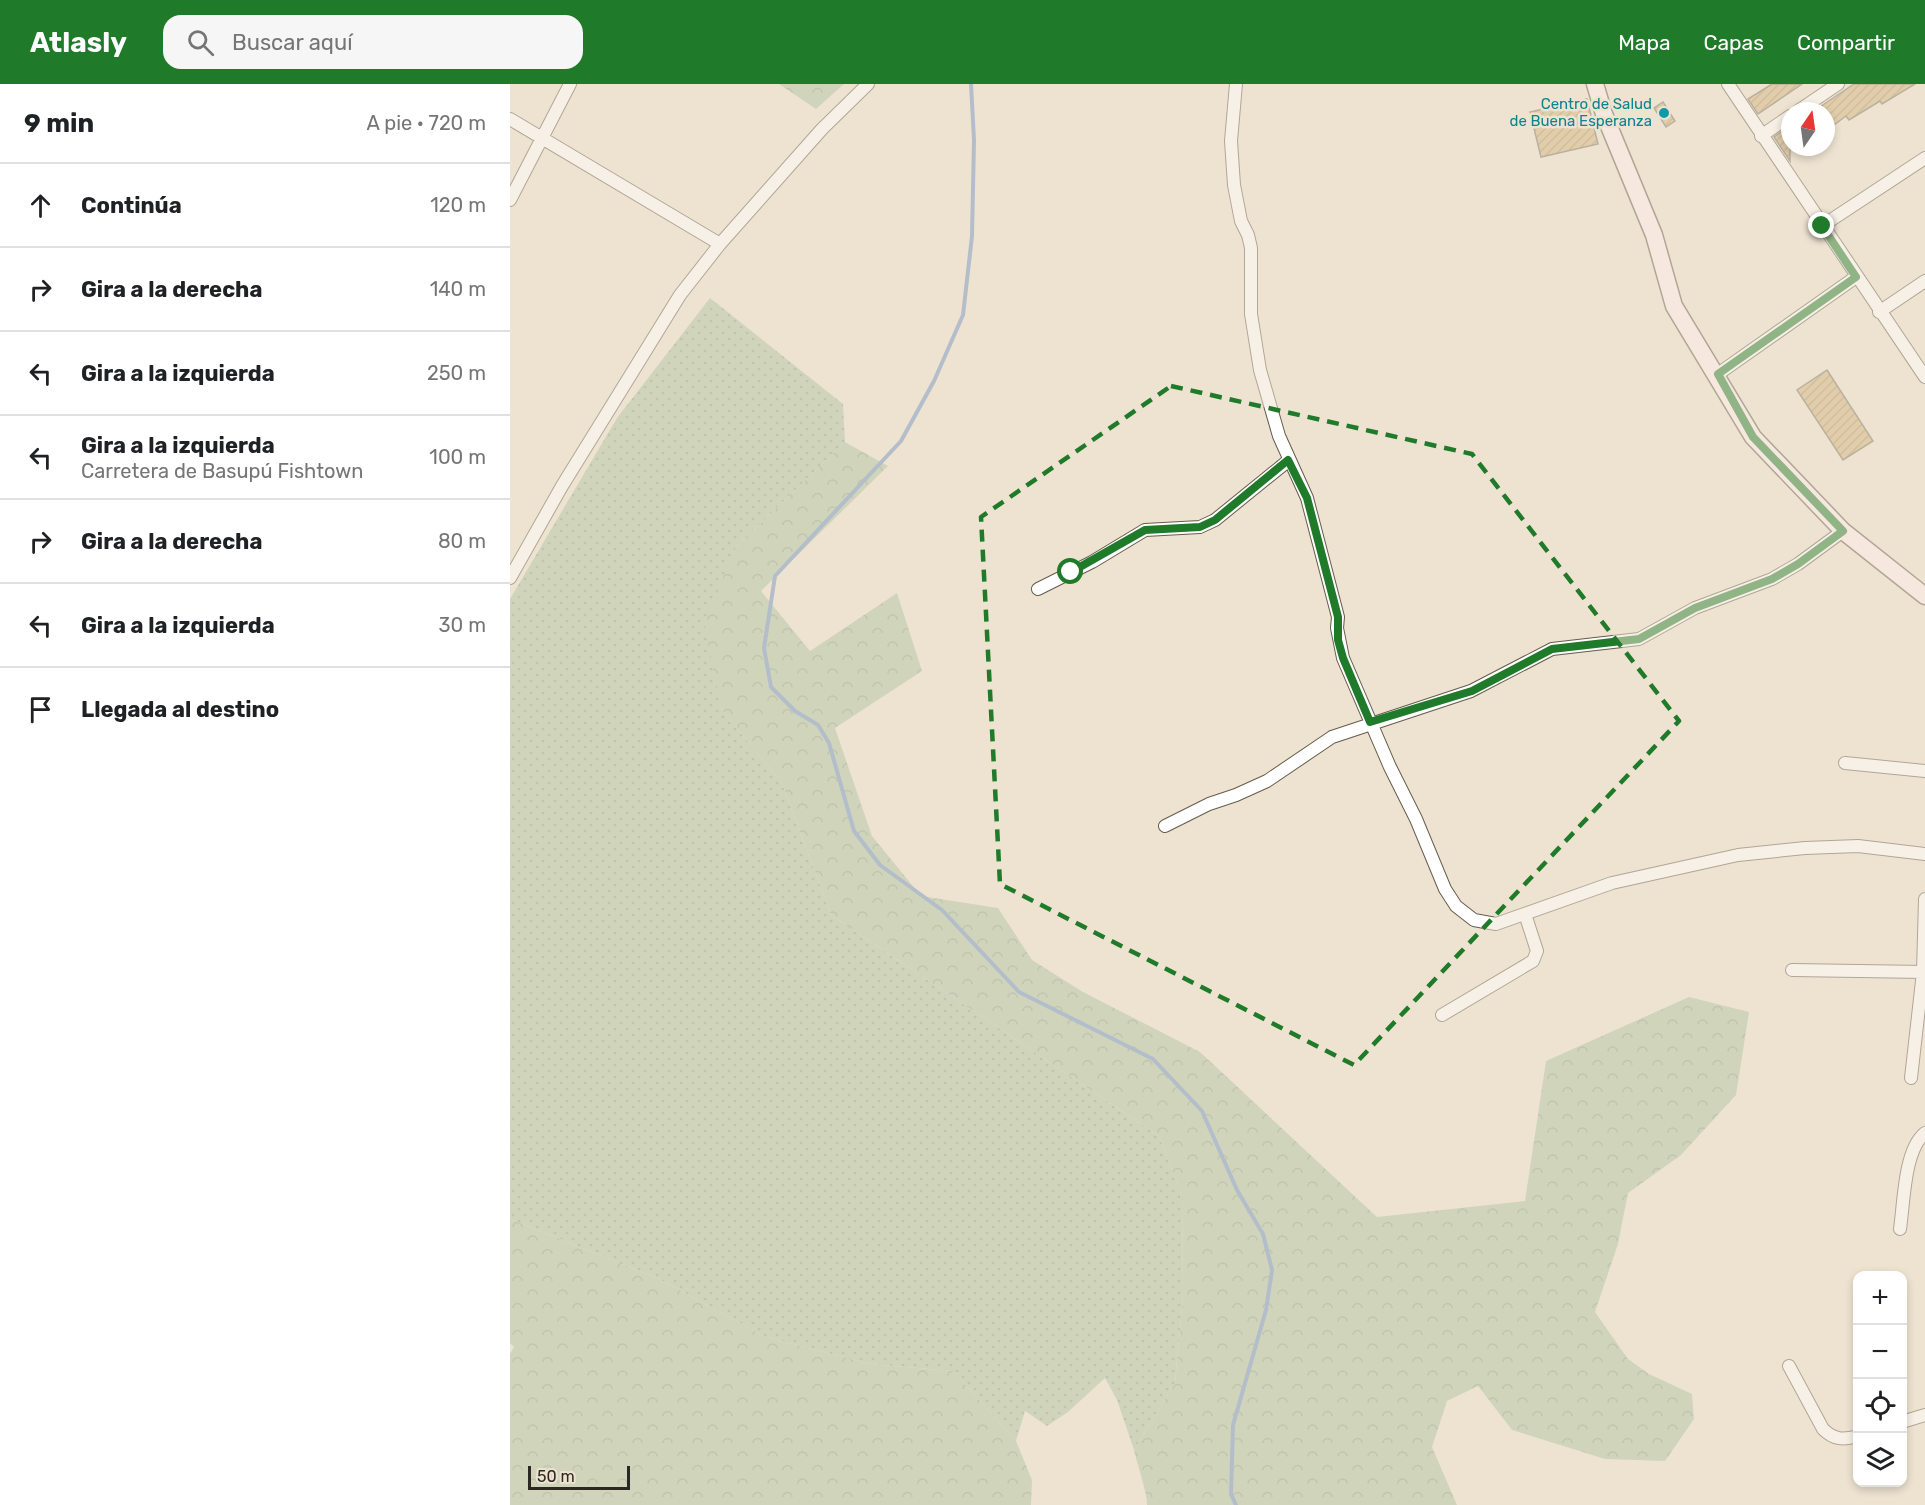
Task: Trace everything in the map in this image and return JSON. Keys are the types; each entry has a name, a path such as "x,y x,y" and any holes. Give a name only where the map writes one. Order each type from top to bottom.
{"street":[{"path":"510,200 570,84"},
{"path":"510,578 562,486 680,295 720,244 822,129 868,84"},
{"path":"1236,84 1231,141 1235,196 1251,248 1251,314 1268,405 1288,460 1307,498 1338,617 1338,634 1343,658 1445,889 1456,906 1474,920 1496,924 1612,883 1738,855 1805,848 1858,846 1925,854"},
{"path":"1595,84 1604,114 1654,235 1674,306 1718,374 1753,437 1843,531 1925,596"},
{"path":"1728,84 1879,312 1925,377"},
{"path":"1811,102 1838,84"},
{"path":"510,119 720,244"},
{"path":"1761,136 1781,122"},
{"path":"1822,226 1925,158"},
{"path":"1718,374 1856,277"},
{"path":"1879,312 1925,281"},
{"path":"1038,589 1145,530 1200,527 1215,520 1288,460"},
{"path":"1165,826 1209,804 1267,781 1332,737 1370,722 1472,691 1552,649 1639,639 1695,608 1772,579 1798,564 1843,531"},
{"path":"1845,763 1925,771"},
{"path":"1911,1078 1924,972 1925,898"},
{"path":"1442,1015 1533,961 1537,951 1525,914"},
{"path":"1792,970 1924,972"},
{"path":"1900,1229 1911,1154 1917,1140 1925,1133"},
{"path":"1789,1366 1823,1429 1831,1437 1840,1439 1853,1437"},
{"path":"1907,1420 1925,1415"}],"highlighted area":[{"path":"1171,386 1472,454 1679,721 1354,1065 1000,884 981,517"}],"green space":[{"path":"779,84 844,84 816,109"},
{"path":"710,298 843,404 845,442 736,547 721,709 782,783 831,915 1159,1136 1182,1195 1183,1295 1175,1383 1134,1450 1117,1400 1105,1378 1068,1412 1047,1426 1025,1411 1016,1441 953,1371 870,1364 766,1337 659,1279 510,1219 510,599 617,418"},
{"path":"845,442 888,466 761,591 810,651 897,593 922,671 835,728 872,836 921,896 998,908 1032,960 1083,992 1200,1052 1377,1217 1525,1201 1546,1061 1689,997 1749,1012 1736,1095 1681,1155 1628,1193 1618,1244 1595,1312 1628,1359 1649,1374 1692,1394 1694,1419 1665,1461 1605,1459 1512,1430 1478,1386 1447,1401 1432,1447 1457,1505 1147,1505 1134,1450 1175,1383 1183,1295 1182,1195 1159,1136 831,915 782,783 721,709 704,623 736,547"},
{"path":"510,1219 659,1279 766,1337 870,1364 953,1371 1016,1441 1032,1480 1031,1505 510,1505 510,1354 514,1347 510,1343"}],"building":[{"path":"1772,84 1802,84 1758,114 1748,99"},
{"path":"1854,84 1915,84 1882,104 1880,101 1849,120 1846,116 1835,124 1835,102 1827,102"},
{"path":"1587,99 1598,144 1541,157 1530,112"},
{"name":"Centro de Salud de Buena Esperanza","path":"1663,102 1675,121 1666,127 1654,108"},
{"path":"1781,132 1781,148 1774,137"},
{"path":"1827,370 1873,441 1843,460 1797,390"}],"waterway":[{"path":"971,84 974,140 972,236 963,315 934,381 901,441 775,576 764,648 771,687 795,711 818,725 829,743 854,831 880,865 942,910 1019,992 1153,1059 1202,1111 1237,1190 1263,1234 1272,1270 1266,1310 1233,1425 1231,1494 1236,1505"}],"place":[{"name":"Centro de Salud de Buena Esperanza","path":"1664,113"}],"route":[{"path":"1071,572 1092,562 1125,539 1145,530 1200,527 1215,520 1288,460 1307,498 1338,617 1338,640 1343,658 1370,722 1472,691 1552,649 1639,639 1695,608 1772,579 1798,564 1843,531 1753,437 1718,374 1856,277 1822,226"}]}
